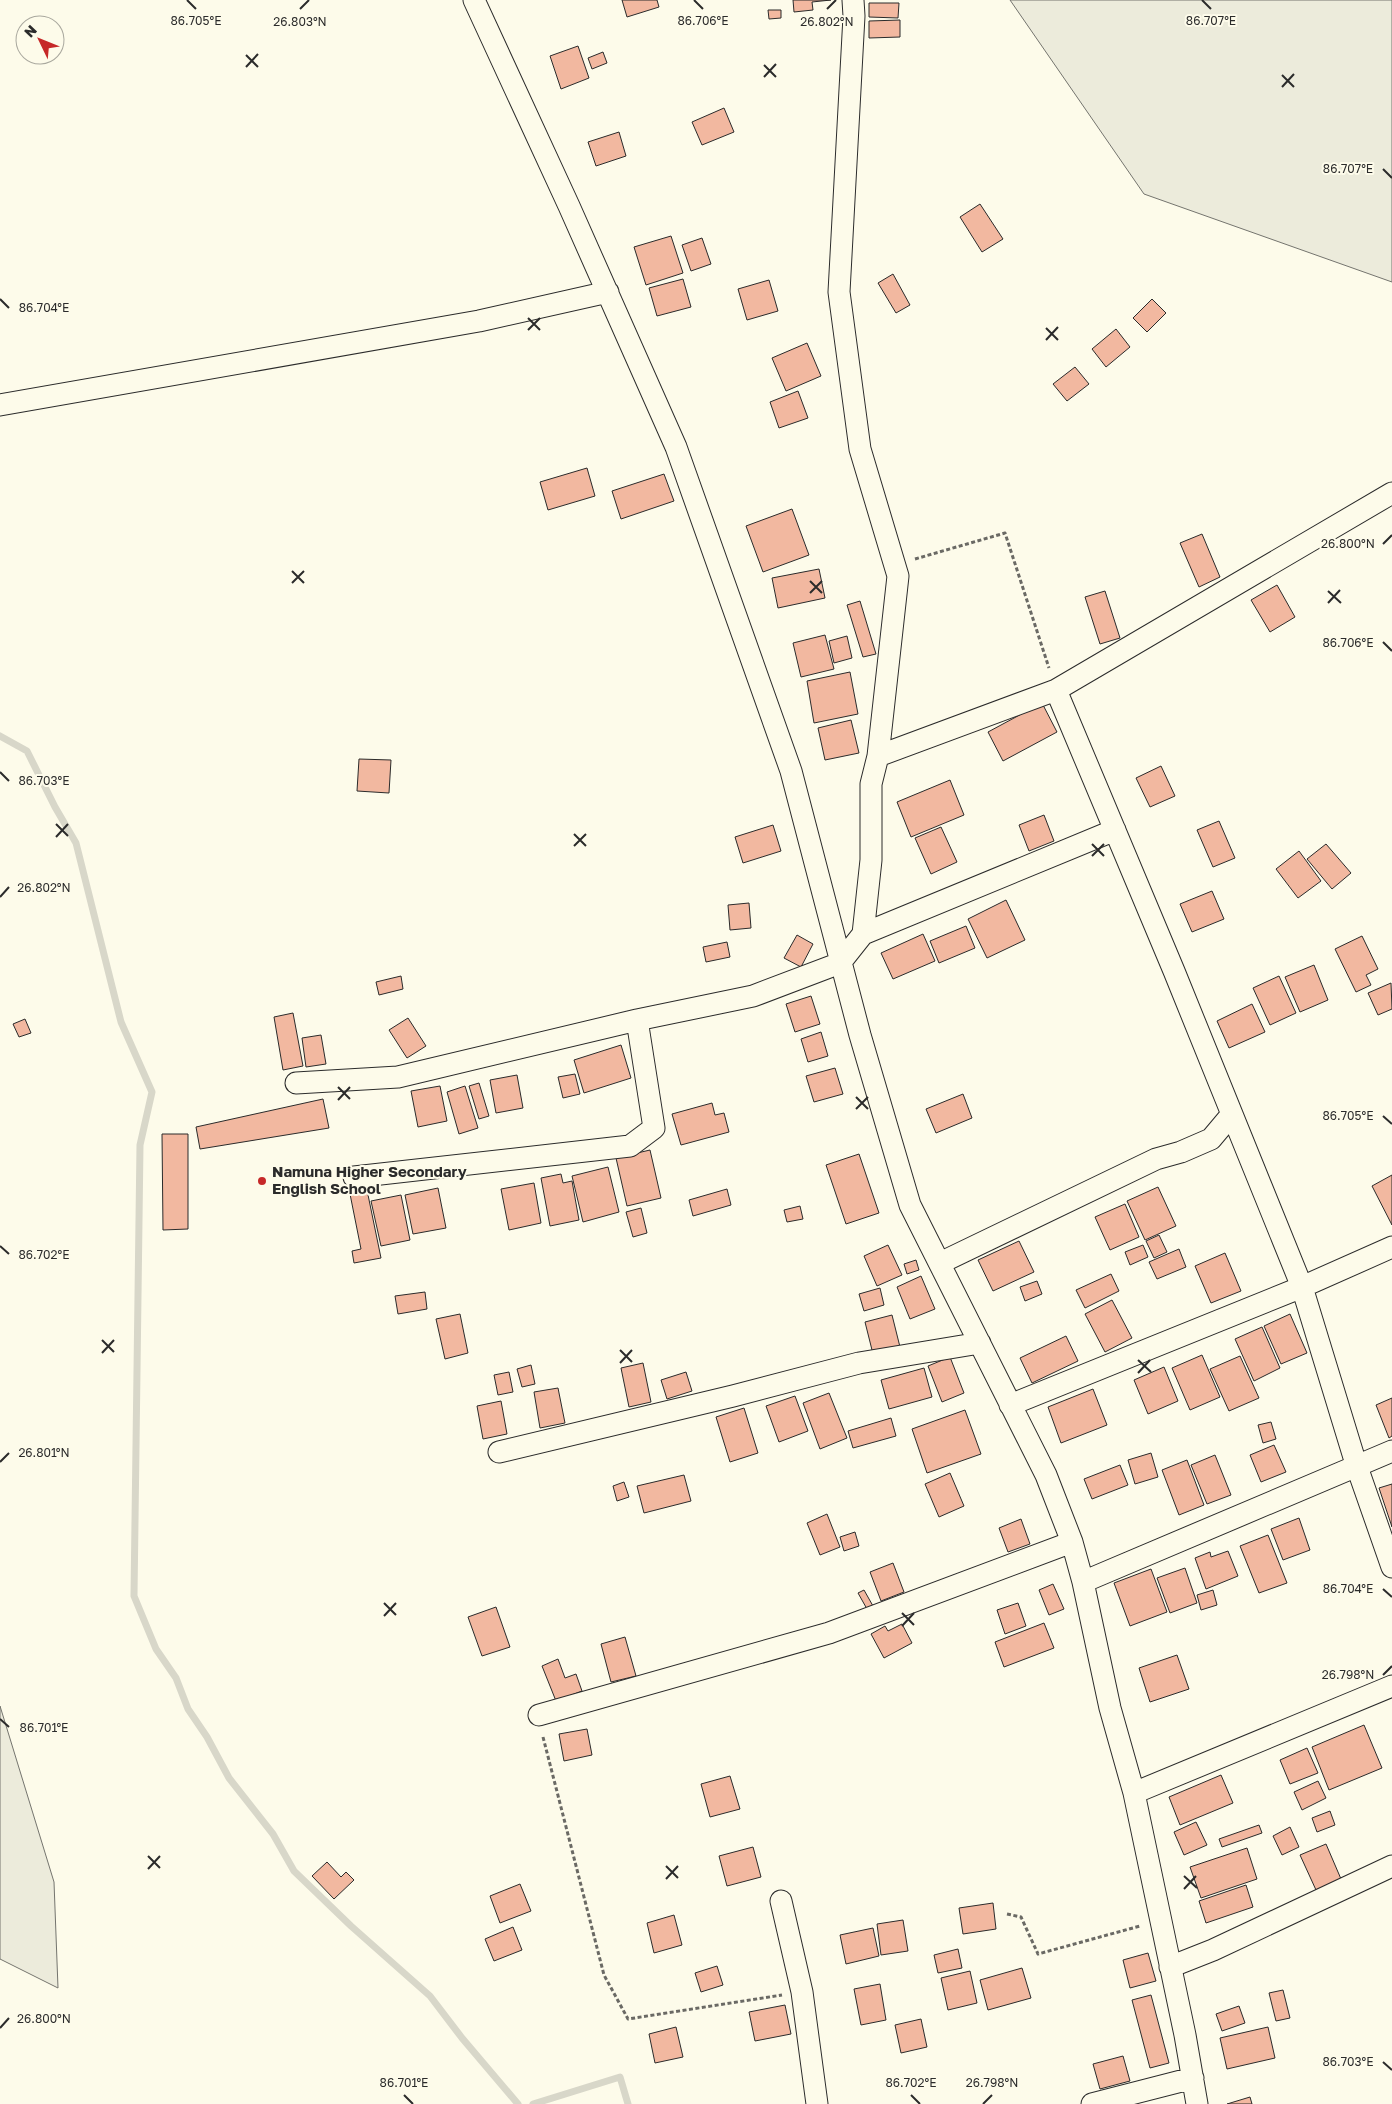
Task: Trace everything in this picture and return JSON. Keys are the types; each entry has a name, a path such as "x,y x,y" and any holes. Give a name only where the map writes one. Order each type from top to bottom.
{"street":[{"path":"474,0 486,22 608,292 676,448 791,771 840,962 910,1205 1046,1475 1072,1542 1083,1582 1110,1708 1134,1793 1197,2104"},
{"path":"853,0 854,16 839,292 860,449 898,576 878,756 871,784 871,860 863,934"},
{"path":"0,405 479,321 608,292"},
{"path":"878,756 1056,690 1392,493"},
{"path":"1056,690 1302,1288 1356,1464 1392,1567"},
{"path":"296,1083 398,1078 637,1020 753,996 840,962 863,934 1115,830"},
{"path":"354,1177 630,1146 654,1128 637,1020"},
{"path":"940,1263 1156,1160 1211,1139 1232,1114"},
{"path":"1010,1405 1302,1288 1392,1247"},
{"path":"499,1452 733,1396 859,1363 980,1343"},
{"path":"1083,1582 1356,1464 1392,1451"},
{"path":"539,1715 829,1633 1072,1542"},
{"path":"1134,1793 1392,1686"},
{"path":"1170,1967 1213,1950 1392,1866"},
{"path":"781,1901 802,1992 817,2104"},
{"path":"1092,2104 1193,2078"}],"path":[{"path":"895,564 1005,533 1056,690"},
{"path":"539,1715 604,1975 628,2019 802,1992"},
{"path":"1007,1914 1020,1917 1038,1954 1160,1920"}],"shaded area":[{"path":"1010,0 1392,0 1392,282 1144,194"},
{"path":"0,1706 54,1882 58,1988 0,1959"}],"building":[{"path":"622,0 657,0 659,7 627,17"},
{"path":"793,0 831,0 812,2 813,10 794,12"},
{"path":"869,3 899,3 898,18 869,17"},
{"path":"768,10 781,10 781,18 769,19"},
{"path":"900,20 900,37 869,38 869,21"},
{"path":"578,46 589,78 561,89 550,56"},
{"path":"603,52 607,63 592,69 588,58"},
{"path":"724,108 734,132 702,145 692,122"},
{"path":"619,132 626,156 596,166 588,142"},
{"path":"980,204 1003,239 982,252 960,217"},
{"path":"671,236 683,273 646,285 634,247"},
{"path":"702,238 711,264 691,271 682,245"},
{"path":"893,274 910,305 896,313 878,283"},
{"path":"683,279 691,307 657,316 649,288"},
{"path":"769,280 778,311 747,320 738,289"},
{"path":"1152,299 1166,313 1147,332 1133,318"},
{"path":"1116,329 1130,347 1106,367 1092,349"},
{"path":"807,343 821,376 786,391 772,358"},
{"path":"1075,367 1089,384 1067,401 1053,384"},
{"path":"798,391 808,418 779,428 770,402"},
{"path":"587,468 595,496 548,510 540,482"},
{"path":"664,474 674,501 621,519 612,491"},
{"path":"792,509 809,555 763,572 746,526"},
{"path":"1202,534 1220,577 1199,587 1180,543"},
{"path":"819,569 825,598 778,608 772,578"},
{"path":"1277,585 1295,617 1270,632 1251,600"},
{"path":"1105,591 1120,638 1100,644 1085,597"},
{"path":"860,601 876,654 863,657 847,605"},
{"path":"825,635 834,669 801,677 793,643"},
{"path":"847,636 852,658 834,663 829,641"},
{"path":"850,672 858,714 814,723 807,681"},
{"path":"1042,703 1057,732 1003,761 988,732"},
{"path":"851,720 859,753 825,760 818,728"},
{"path":"359,759 391,760 389,793 357,791"},
{"path":"1161,766 1175,796 1150,807 1136,778"},
{"path":"950,780 964,815 911,837 897,802"},
{"path":"1044,815 1054,841 1029,851 1019,825"},
{"path":"1219,821 1235,858 1213,867 1197,830"},
{"path":"773,825 781,851 743,863 735,837"},
{"path":"941,827 957,862 931,874 915,838"},
{"path":"1326,844 1351,873 1332,889 1307,859"},
{"path":"1299,851 1321,881 1298,898 1276,869"},
{"path":"1212,891 1224,919 1192,932 1180,904"},
{"path":"1006,900 1025,940 987,958 968,919"},
{"path":"749,903 751,928 730,930 728,905"},
{"path":"966,926 975,948 939,963 930,941"},
{"path":"923,934 935,961 893,979 881,953"},
{"path":"797,935 813,944 801,967 784,958"},
{"path":"1362,936 1378,969 1366,975 1371,985 1356,992 1335,949"},
{"path":"727,942 730,957 706,962 703,947"},
{"path":"1314,965 1328,1000 1300,1012 1285,977"},
{"path":"401,976 403,989 379,995 376,982"},
{"path":"1279,976 1296,1013 1270,1025 1253,988"},
{"path":"1391,983 1392,1009 1378,1015 1368,993"},
{"path":"811,996 820,1024 795,1032 786,1004"},
{"path":"1252,1004 1265,1032 1229,1048 1217,1021"},
{"path":"293,1013 303,1066 283,1070 274,1017"},
{"path":"408,1018 426,1046 407,1058 389,1030"},
{"path":"25,1019 31,1033 19,1037 13,1024"},
{"path":"821,1032 828,1056 808,1062 801,1039"},
{"path":"321,1035 326,1064 306,1067 302,1038"},
{"path":"621,1045 631,1078 584,1093 574,1060"},
{"path":"835,1068 843,1094 814,1102 806,1076"},
{"path":"575,1074 580,1094 563,1098 558,1077"},
{"path":"517,1075 523,1108 496,1113 490,1080"},
{"path":"479,1083 489,1116 479,1119 469,1086"},
{"path":"440,1086 447,1121 418,1127 411,1091"},
{"path":"465,1086 478,1128 459,1134 447,1092"},
{"path":"963,1094 972,1118 936,1133 926,1109"},
{"path":"323,1099 329,1128 200,1149 196,1127"},
{"path":"712,1103 715,1115 724,1113 729,1132 681,1145 672,1114"},
{"path":"162,1134 188,1134 188,1229 163,1230"},
{"path":"650,1150 661,1198 627,1206 616,1158"},
{"path":"859,1154 879,1213 846,1224 826,1165"},
{"path":"608,1167 619,1212 583,1222 572,1176"},
{"path":"561,1174 563,1183 572,1181 579,1220 550,1226 541,1178"},
{"path":"1392,1175 1392,1225 1372,1186"},
{"path":"534,1183 541,1223 509,1230 501,1189"},
{"path":"1158,1187 1176,1226 1145,1240 1127,1201"},
{"path":"438,1188 446,1228 413,1234 405,1195"},
{"path":"727,1189 731,1205 693,1216 689,1200"},
{"path":"367,1190 381,1258 354,1263 352,1251 361,1249 350,1194"},
{"path":"401,1195 410,1240 381,1246 371,1201"},
{"path":"1125,1204 1139,1237 1110,1250 1095,1217"},
{"path":"800,1206 803,1219 787,1222 784,1210"},
{"path":"641,1208 647,1233 633,1237 626,1212"},
{"path":"1159,1235 1167,1252 1154,1258 1146,1241"},
{"path":"1019,1241 1034,1272 993,1291 978,1260"},
{"path":"888,1245 902,1275 877,1286 864,1256"},
{"path":"1143,1245 1148,1257 1130,1265 1125,1252"},
{"path":"1179,1249 1186,1267 1157,1279 1149,1262"},
{"path":"1225,1253 1241,1291 1211,1303 1195,1266"},
{"path":"916,1260 919,1270 907,1274 904,1264"},
{"path":"1111,1274 1119,1291 1085,1308 1076,1290"},
{"path":"921,1276 935,1309 910,1319 897,1287"},
{"path":"1037,1281 1042,1294 1025,1301 1020,1287"},
{"path":"880,1288 884,1305 864,1311 859,1294"},
{"path":"425,1292 427,1309 398,1314 395,1296"},
{"path":"1112,1300 1132,1338 1105,1352 1085,1314"},
{"path":"460,1314 468,1353 445,1359 436,1319"},
{"path":"1290,1314 1307,1353 1281,1364 1264,1326"},
{"path":"892,1315 900,1347 873,1354 865,1322"},
{"path":"1262,1327 1280,1368 1254,1381 1235,1339"},
{"path":"1066,1336 1078,1361 1032,1383 1020,1358"},
{"path":"1202,1355 1220,1397 1190,1410 1172,1368"},
{"path":"1240,1356 1259,1398 1229,1411 1210,1369"},
{"path":"950,1357 964,1393 942,1402 928,1366"},
{"path":"643,1363 651,1402 629,1407 621,1368"},
{"path":"531,1365 535,1384 522,1387 517,1369"},
{"path":"1164,1367 1178,1401 1148,1414 1134,1380"},
{"path":"924,1368 932,1397 889,1409 881,1380"},
{"path":"509,1372 513,1392 498,1395 494,1375"},
{"path":"686,1372 692,1391 667,1399 661,1380"},
{"path":"558,1388 565,1423 540,1428 534,1392"},
{"path":"1093,1389 1107,1425 1061,1443 1048,1407"},
{"path":"829,1393 847,1438 820,1449 803,1403"},
{"path":"795,1396 808,1431 779,1442 766,1406"},
{"path":"1392,1398 1392,1436 1389,1438 1376,1405"},
{"path":"501,1401 507,1434 483,1439 477,1406"},
{"path":"744,1408 758,1453 730,1462 716,1417"},
{"path":"965,1410 981,1454 927,1473 912,1429"},
{"path":"891,1418 896,1436 853,1448 848,1431"},
{"path":"1271,1422 1276,1439 1263,1443 1258,1425"},
{"path":"1274,1445 1286,1472 1261,1482 1250,1455"},
{"path":"1151,1453 1158,1477 1135,1484 1128,1460"},
{"path":"1215,1455 1231,1495 1207,1504 1191,1465"},
{"path":"1187,1460 1204,1505 1179,1515 1162,1470"},
{"path":"1120,1465 1128,1485 1092,1499 1084,1479"},
{"path":"950,1473 964,1506 939,1517 925,1484"},
{"path":"684,1475 691,1501 644,1513 637,1486"},
{"path":"624,1482 629,1497 617,1501 613,1486"},
{"path":"1392,1484 1392,1527 1379,1488"},
{"path":"827,1514 840,1547 820,1555 807,1523"},
{"path":"1299,1518 1310,1550 1283,1560 1271,1529"},
{"path":"1021,1519 1030,1544 1008,1552 999,1528"},
{"path":"855,1532 859,1546 844,1551 840,1537"},
{"path":"1268,1535 1287,1583 1259,1593 1240,1546"},
{"path":"1228,1551 1238,1576 1206,1589 1195,1558 1210,1552 1211,1557"},
{"path":"893,1563 904,1592 881,1601 870,1572"},
{"path":"1185,1568 1197,1603 1170,1613 1157,1578"},
{"path":"1151,1569 1167,1612 1130,1626 1114,1583"},
{"path":"1053,1584 1064,1609 1049,1615 1039,1590"},
{"path":"864,1590 873,1606 867,1609 858,1593"},
{"path":"1213,1590 1217,1605 1201,1610 1197,1595"},
{"path":"1018,1603 1026,1626 1005,1634 997,1610"},
{"path":"496,1607 510,1647 482,1656 468,1617"},
{"path":"1044,1623 1054,1648 1004,1667 995,1642"},
{"path":"902,1624 912,1643 884,1658 871,1634 885,1626 888,1631"},
{"path":"625,1637 636,1676 611,1682 601,1644"},
{"path":"1177,1655 1189,1689 1150,1702 1139,1668"},
{"path":"558,1659 565,1678 576,1674 582,1691 556,1701 542,1666"},
{"path":"1364,1725 1382,1768 1329,1790 1312,1747"},
{"path":"587,1729 592,1755 564,1761 559,1734"},
{"path":"1307,1748 1318,1773 1290,1784 1280,1760"},
{"path":"1221,1775 1233,1803 1180,1825 1169,1797"},
{"path":"730,1776 740,1809 710,1817 701,1784"},
{"path":"1318,1781 1326,1798 1302,1810 1294,1792"},
{"path":"1330,1811 1335,1825 1317,1832 1312,1818"},
{"path":"1196,1822 1207,1845 1184,1855 1174,1832"},
{"path":"1259,1825 1262,1833 1222,1847 1219,1839"},
{"path":"1290,1827 1299,1847 1282,1855 1273,1836"},
{"path":"1326,1844 1341,1879 1316,1890 1300,1855"},
{"path":"753,1847 761,1877 727,1886 719,1856"},
{"path":"1247,1848 1257,1879 1201,1898 1190,1867"},
{"path":"327,1862 341,1877 346,1872 354,1880 334,1899 312,1876"},
{"path":"520,1884 531,1911 500,1923 490,1896"},
{"path":"1246,1885 1253,1907 1206,1923 1199,1901"},
{"path":"993,1903 996,1929 963,1934 959,1908"},
{"path":"674,1915 682,1945 654,1953 647,1923"},
{"path":"903,1920 908,1951 881,1955 877,1924"},
{"path":"513,1927 522,1950 494,1961 485,1939"},
{"path":"873,1928 879,1956 846,1964 840,1935"},
{"path":"958,1949 962,1968 938,1973 934,1955"},
{"path":"1148,1953 1156,1981 1130,1988 1123,1960"},
{"path":"717,1966 723,1985 701,1992 695,1973"},
{"path":"1022,1968 1031,1998 988,2010 980,1980"},
{"path":"970,1971 977,2003 948,2010 941,1978"},
{"path":"880,1984 886,2020 861,2025 854,1989"},
{"path":"1283,1990 1290,2018 1276,2021 1269,1993"},
{"path":"1151,1995 1169,2063 1150,2068 1132,2000"},
{"path":"785,2005 791,2034 755,2041 749,2012"},
{"path":"1239,2006 1245,2023 1222,2031 1216,2014"},
{"path":"921,2019 927,2047 901,2053 895,2025"},
{"path":"676,2027 683,2057 655,2063 649,2034"},
{"path":"1268,2027 1275,2058 1227,2069 1220,2038"},
{"path":"1123,2056 1130,2081 1100,2089 1093,2064"},
{"path":"1250,2097 1252,2104 1227,2104"}],"waterway":[{"path":"0,736 27,751 55,807 76,843 121,1022 152,1092 140,1145 134,1596 156,1649 176,1678 188,1709 207,1737 229,1778 273,1834 294,1871 351,1926 430,1996 462,2038 518,2104"},
{"path":"533,2104 620,2077 628,2104"}],"place":[{"name":"Namuna Higher Secondary English School","path":"262,1181"}]}
